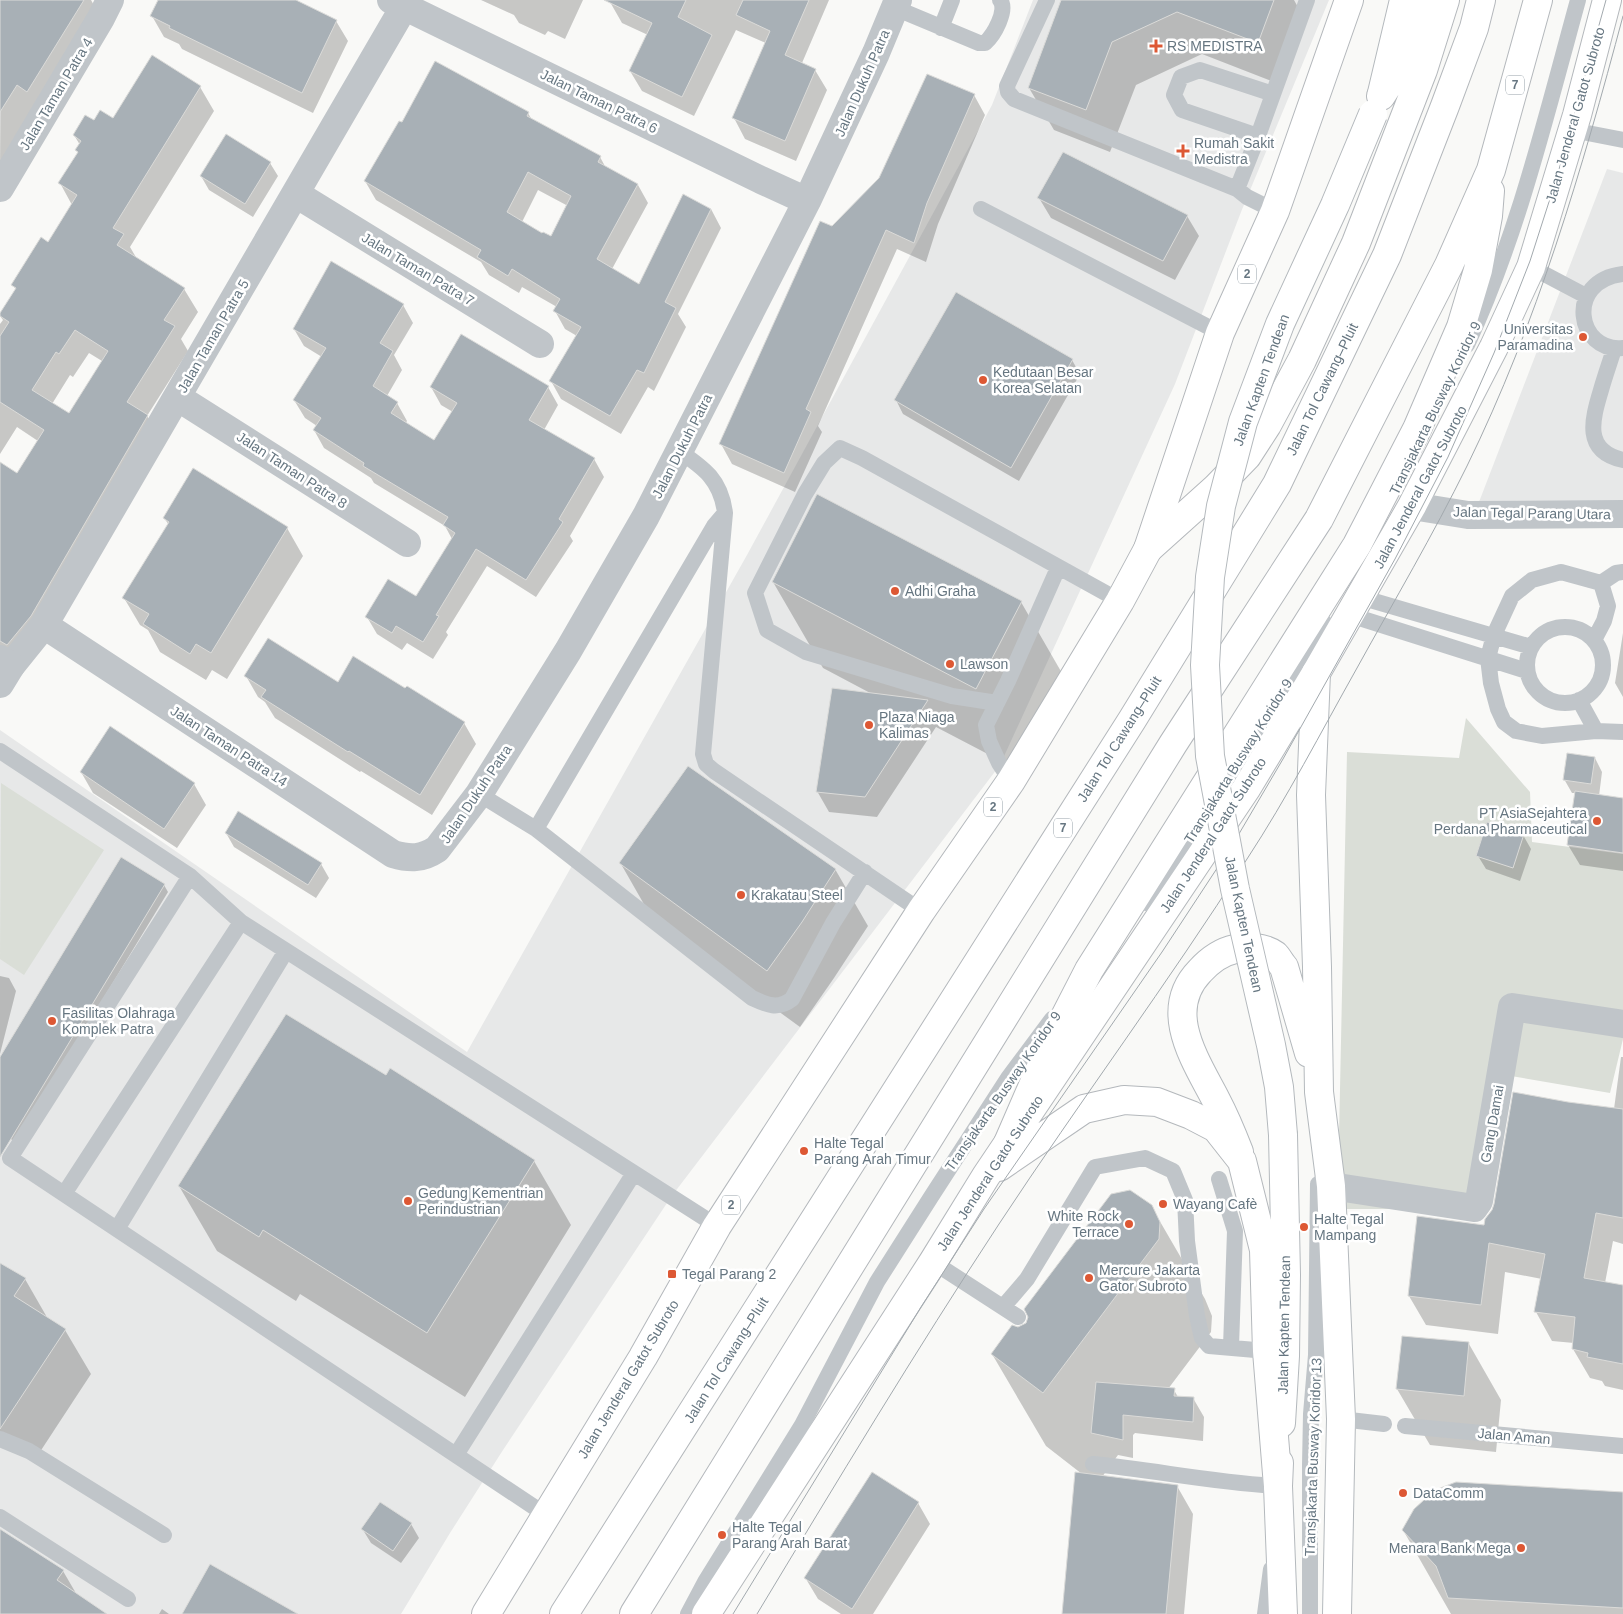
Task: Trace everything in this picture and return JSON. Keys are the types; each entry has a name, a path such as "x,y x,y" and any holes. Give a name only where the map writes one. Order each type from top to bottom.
{"main road":[{"name":"Jalan Jenderal Gatot Subroto","path":"486,1614 643,1357 718,1226 921,911 1010,781 1120,601 1148,549 1220,333 1275,211 1349,0"},
{"path":"1377,105 1404,0"},
{"path":"1377,105 1406,57 1424,0"},
{"path":"1148,549 1216,488 1247,456 1267,425 1298,368 1356,243 1423,70 1445,0"},
{"name":"Jalan Tol Cawang–Pluit","path":"564,1614 1132,720 1277,484 1387,254 1474,28 1481,0"},
{"name":"7","path":"634,1614 1173,744 1319,519 1449,265 1491,170 1538,0"},
{"name":"Jalan Jenderal Gatot Subroto","path":"706,1614 933,1262 986,1176 1246,789 1412,506 1494,347 1531,267 1572,130 1607,0"},
{"name":"Jalan Kapten Tendean","path":"1283,1614 1278,1486 1285,1356 1286,1275 1283,1135 1279,1087 1271,1045 1235,889 1210,756 1205,665 1210,577 1221,506 1243,422 1280,324 1335,205 1377,105"},
{"path":"1008,1143 1051,1044 1089,970 1357,545 1417,429 1461,327 1478,270 1488,216 1491,170"},
{"path":"1316,672 1311,795 1319,1092 1331,1186 1341,1410 1337,1614"},
{"path":"1278,1486 1267,1351 1264,1250 1242,1160 1227,1122 1195,1060 1182,1023 1182,1006 1188,989 1195,975 1206,964 1224,952 1240,947 1260,948 1275,956 1284,968 1319,1092"},
{"path":"986,1176 1084,1109 1124,1100 1158,1102 1192,1114 1216,1128 1242,1160"}],"street":[{"name":"Jalan Taman Patra 4","path":"0,188 110,0"},
{"name":"Jalan Taman Patra 5","path":"4,670 44,625 296,194 401,2"},
{"name":"Jalan Taman Patra 6","path":"401,2 752,176 807,201"},
{"name":"Jalan Dukuh Patra","path":"417,858 428,855 437,849 479,794 577,634 646,516 807,201 876,53 896,4"},
{"name":"Jalan Taman Patra 7","path":"296,194 540,344"},
{"name":"Jalan Taman Patra 8","path":"177,397 407,543"},
{"name":"Jalan Tegal Parang Utara","path":"1412,506 1468,515 1623,514"},
{"name":"Jalan Taman Patra 14","path":"44,625 393,854 406,858 417,858"},
{"name":"Gang Damai","path":"1331,1186 1474,1208 1479,1201 1512,1007 1623,1024"}],"lane":[{"path":"941,28 952,0"},
{"path":"896,4 941,28 979,43 985,43 991,38 1004,10 1004,4 1000,0"},
{"path":"1047,0 1007,86 1008,92 1014,99 1236,189 1247,197 1275,211"},
{"path":"1236,189 1258,136 1307,0"},
{"name":"Transjakarta Busway Koridor 9","path":"688,1614 705,1582 802,1425 877,1282 931,1197 1008,1078 1089,970 1149,900 1227,782 1354,571 1406,472 1476,325 1504,254 1517,218 1578,0"},
{"path":"1258,136 1182,110 1174,95 1181,76 1200,70 1273,94"},
{"path":"1572,130 1623,140"},
{"path":"981,208 1220,333"},
{"path":"1531,267 1586,296"},
{"path":"1623,274 1609,276 1595,283 1586,296 1583,313 1587,329 1598,342 1619,348 1593,419 1595,440 1610,457 1623,460"},
{"path":"997,704 952,696 806,652 767,630 755,592 805,494 824,463 840,448 862,458 1120,601"},
{"path":"679,451 705,469 719,488 725,512 703,754 706,764 921,911"},
{"path":"536,829 714,526 725,512"},
{"path":"1010,781 998,763 989,741 986,725 1058,568"},
{"path":"1623,572 1616,573 1601,583 1560,572 1532,580 1512,596 1494,635 1488,658 1490,683 1498,710 1504,722 1516,731 1542,736 1596,730 1623,732"},
{"path":"1594,640 1604,621 1608,606 1601,583"},
{"path":"1355,606 1494,635 1531,647"},
{"path":"1355,606 1488,658 1528,671"},
{"path":"1573,627 1585,632 1594,640 1600,650 1603,662 1602,674 1598,685 1590,694 1580,700 1566,704 1547,698 1532,684 1528,671 1531,647 1539,637 1549,630 1573,627"},
{"path":"1580,700 1596,730"},
{"path":"0,751 190,876 240,922 718,1226"},
{"path":"479,794 536,829 752,998 777,1006 792,999 833,923 865,872"},
{"path":"190,876 10,1158 546,1515"},
{"path":"64,1194 240,922"},
{"path":"117,1229 286,951"},
{"name":"Transjakarta Busway Koridor 13","path":"1310,1614 1310,1464 1316,1355 1319,1092"},
{"path":"1003,1307 1027,1279 1095,1167 1145,1158 1173,1171 1185,1200 1188,1251 1202,1338 1209,1346 1267,1351"},
{"path":"456,1455 634,1173"},
{"path":"1219,1179 1235,1231 1231,1347"},
{"path":"933,1262 1018,1317"},
{"name":"Transjakarta Busway Koridor 13","path":"1316,1300 1323,1340 1337,1382 1341,1410"},
{"path":"1341,1410 1384,1424"},
{"name":"Transjakarta Busway Koridor 9","path":"780,1462 830,1421"},
{"name":"Jalan Aman","path":"1405,1426 1623,1446"},
{"path":"0,1439 29,1451 164,1535"},
{"path":"1094,1464 1255,1485 1278,1486 1271,1571 1265,1614"},
{"path":"0,1517 128,1599"}],"shaded area":[{"path":"1033,0 1329,0 1241,212 1175,384 1000,765 671,1197 503,1450 401,1614 0,1614 0,730 467,1052 747,555 992,105"},
{"name":"Universitas Paramadina","path":"1607,169 1623,173 1623,508 1479,502"},
{"path":"1466,718 1530,792 1532,842 1623,854 1623,1039 1610,1093 1505,1075 1474,1209 1341,1209 1338,1186 1347,752 1459,758"},
{"path":"1,783 104,850 24,975 0,959"}],"building":[{"path":"0,0 84,0 27,92 17,85 0,112"},
{"path":"158,0 296,0 337,20 302,93 169,28 170,26 150,16"},
{"path":"604,0 686,0 678,17 712,35 682,97 629,71 652,23"},
{"path":"743,0 809,0 785,55 816,69 785,141 732,118 770,31 736,15"},
{"path":"1061,0 1274,0 1258,43 1177,12 1112,42 1086,110 1028,88"},
{"path":"152,55 201,86 113,228 124,234 117,245 185,288 164,320 175,326 127,402 148,415 31,616 7,645 0,641 0,462 17,473 44,430 0,402 0,336 9,322 0,316 0,313 16,288 11,285 41,237 48,242 77,195 58,183 78,152 75,150 81,141 73,135 85,115 94,120 100,110 113,118","holes":["75,330 108,351 69,413 32,390 56,352 59,354"]},
{"path":"435,61 529,112 527,116 601,156 598,162 638,184 597,259 639,284 683,194 711,209 665,302 676,308 644,373 637,370 610,416 549,381 581,327 553,311 560,299 512,269 508,276 477,257 481,250 364,181 399,121 402,122","holes":["528,172 571,196 551,236 542,233 507,212"]},
{"path":"927,74 975,94 927,203 914,243 886,230 806,409 811,412 784,473 719,444 820,221 832,226 879,178"},
{"path":"226,134 271,162 245,204 200,176"},
{"path":"1063,152 1188,215 1163,261 1037,198"},
{"path":"331,261 404,304 380,343 393,351 373,386 398,402 391,413 434,440 457,403 430,387 461,334 549,386 529,420 595,458 559,519 563,522 526,580 476,549 436,615 439,616 423,642 396,626 392,633 365,617 388,579 416,596 455,533 443,525 448,517 363,466 364,463 313,430 321,418 293,400 326,348 293,329"},
{"name":"Kedutaan Besar Korea Selatan","path":"956,292 1073,359 1011,468 894,400"},
{"path":"193,468 288,527 211,653 196,644 190,654 143,624 149,614 122,598 169,522 163,518"},
{"name":"Adhi Graha","path":"817,494 1022,601 976,689 772,582"},
{"path":"268,638 338,682 353,656 405,688 407,686 465,722 420,795 261,697 266,690 244,676"},
{"name":"Plaza Niaga Kalimas","path":"832,688 928,700 865,797 816,792"},
{"path":"110,726 195,783 164,829 80,772"},
{"path":"1567,753 1595,757 1591,784 1563,780"},
{"name":"Krakatau Steel","path":"688,766 836,869 802,922 767,971 619,863"},
{"name":"PT AsiaSejahtera Perdana Pharmaceutical","path":"1575,791 1623,798 1623,853 1567,845"},
{"path":"238,811 322,863 308,885 225,833"},
{"path":"1487,822 1524,834 1513,868 1476,856"},
{"name":"Fasilitas Olahraga Komplek Patra","path":"121,857 165,884 0,1157 0,1057"},
{"path":"286,1014 386,1075 390,1068 535,1160 427,1333 263,1230 259,1237 178,1186"},
{"path":"1513,1092 1623,1109 1623,1218 1596,1213 1584,1278 1623,1285 1623,1364 1587,1357 1588,1353 1572,1349 1575,1317 1534,1312 1545,1254 1489,1243 1481,1305 1408,1296 1417,1216 1484,1225 1485,1219 1492,1210"},
{"name":"Mercure Jakarta Gator Subroto","path":"1130,1190 1152,1205 1160,1222 1159,1239 1043,1393 991,1354 1012,1325 1018,1327 1026,1323 1028,1317 1024,1309 1111,1194"},
{"path":"0,1263 26,1278 14,1296 66,1329 0,1429"},
{"path":"1402,1336 1469,1342 1464,1396 1396,1389"},
{"path":"1096,1382 1175,1388 1174,1396 1194,1397 1193,1422 1123,1415 1123,1440 1091,1433"},
{"path":"872,1472 919,1502 852,1609 804,1578"},
{"path":"1075,1472 1178,1485 1166,1614 1062,1614"},
{"name":"Menara Bank Mega","path":"1456,1482 1623,1492 1623,1608 1448,1598 1436,1566 1402,1530 1414,1509 1435,1490"},
{"path":"380,1502 412,1523 393,1551 361,1529"},
{"path":"0,1529 64,1570 57,1580 107,1614 0,1614"},
{"path":"210,1564 298,1614 182,1614"}],"tram line":[{"path":"733,1614 921,1307 984,1209 1162,952 1233,844 1395,559 1448,457 1494,353 1530,261 1556,180 1606,0"},
{"path":"757,1614 876,1418 968,1272 1262,836 1304,765 1427,543 1467,466 1492,412 1536,301 1574,188 1623,16"}],"place":[{"name":"RS MEDISTRA","path":"1156,46"},
{"name":"Rumah Sakit Medistra","path":"1183,151"},
{"name":"Universitas Paramadina","path":"1583,337"},
{"name":"Kedutaan Besar Korea Selatan","path":"983,380"},
{"name":"Adhi Graha","path":"895,591"},
{"name":"Lawson","path":"950,664"},
{"name":"Plaza Niaga Kalimas","path":"869,725"},
{"name":"PT AsiaSejahtera Perdana Pharmaceutical","path":"1597,821"},
{"name":"Krakatau Steel","path":"741,895"},
{"name":"Fasilitas Olahraga Komplek Patra","path":"52,1021"},
{"name":"Halte Tegal Parang Arah Timur","path":"804,1151"},
{"name":"Gedung Kementrian Perindustrian","path":"408,1201"},
{"name":"Wayang Cafè","path":"1163,1204"},
{"name":"White Rock Terrace","path":"1129,1224"},
{"name":"Halte Tegal Mampang","path":"1304,1227"},
{"name":"Tegal Parang 2","path":"672,1274"},
{"name":"Mercure Jakarta Gator Subroto","path":"1089,1278"},
{"name":"DataComm","path":"1403,1493"},
{"name":"Halte Tegal Parang Arah Barat","path":"722,1535"},
{"name":"Menara Bank Mega","path":"1521,1548"}]}
